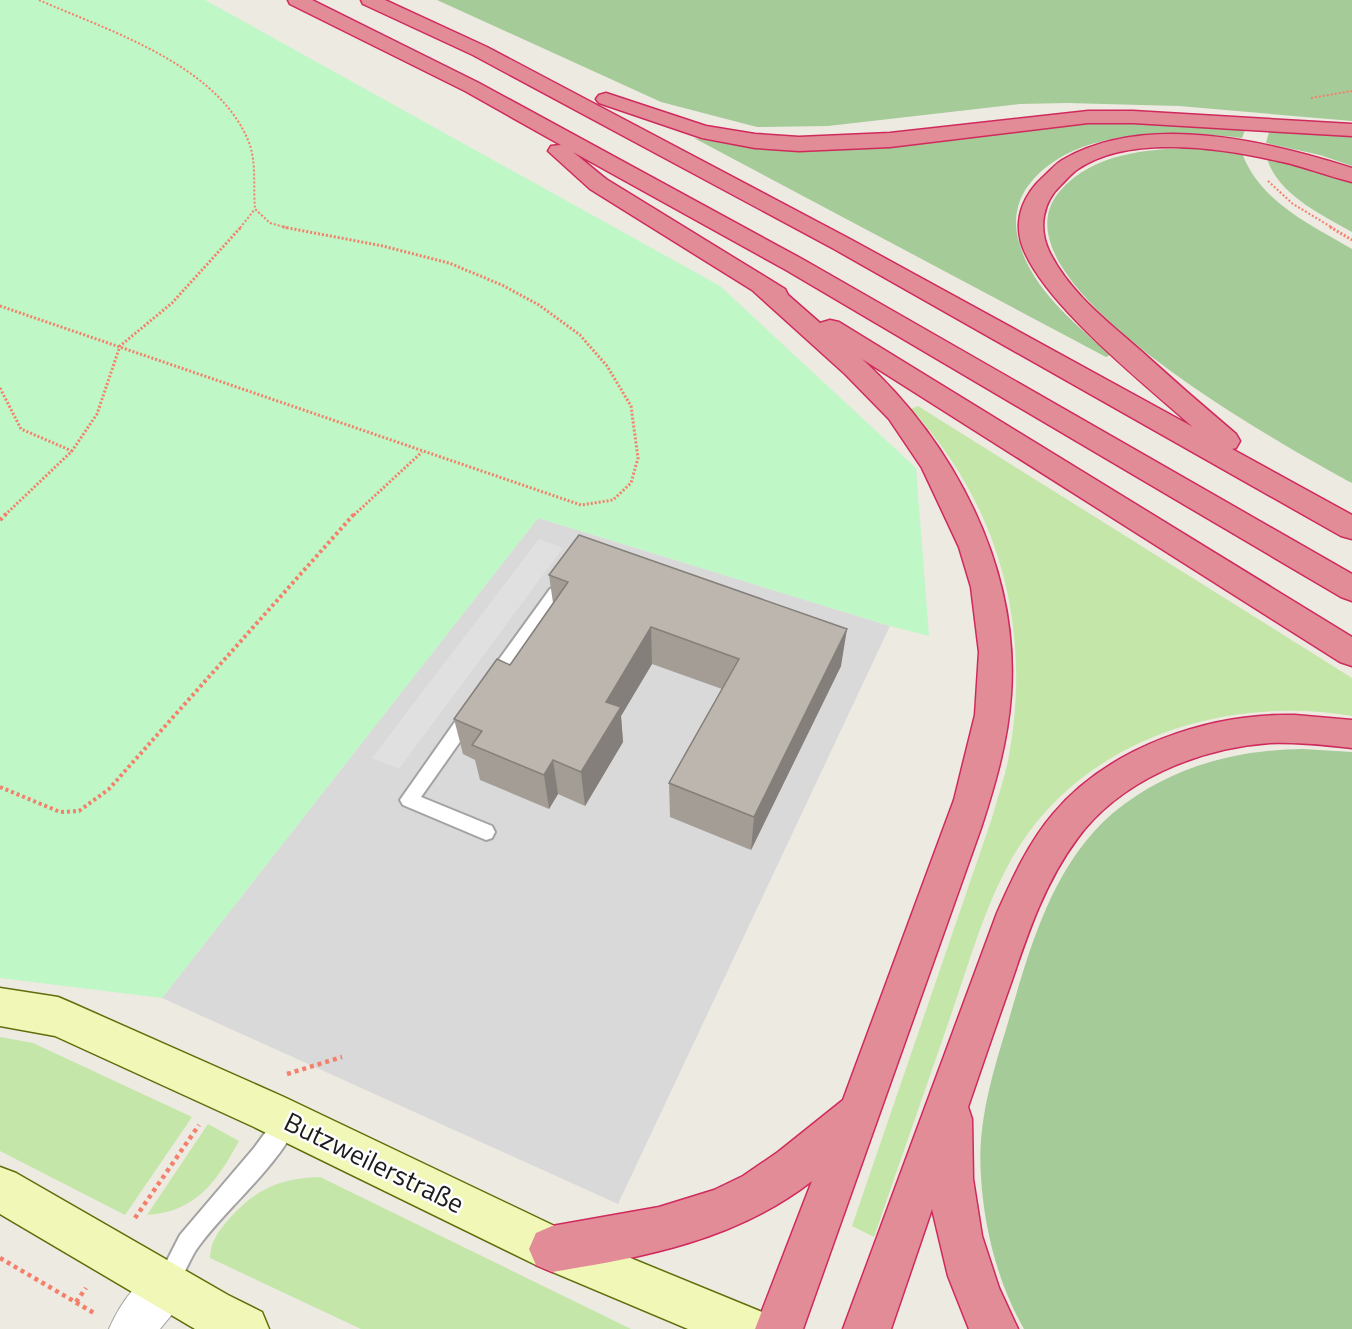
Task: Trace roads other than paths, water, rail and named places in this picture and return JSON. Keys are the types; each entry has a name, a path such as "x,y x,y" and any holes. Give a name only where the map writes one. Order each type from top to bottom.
{"highway":[{"path":"297,0 472,87 795,265 1352,589"},
{"path":"370,0 480,51 842,244 1352,528"},
{"path":"480,51 660,119 702,132 754,141 846,143 890,140 1088,117 1133,117 1352,130"},
{"path":"538,124 562,154 598,184 1352,653"},
{"path":"1272,483 1116,343 1052,277 1035,247 1031,225 1034,206 1046,185 1072,164 1103,151 1143,143 1176,140 1222,143 1286,155 1352,175"},
{"path":"759,283 886,398 919,441 943,481 975,548 992,625 994,668 992,714 965,820 861,1113 779,1329"},
{"path":"867,1329 1017,913 1037,868 1066,825 1091,798 1121,777 1155,758 1193,744 1226,735 1263,729 1352,734"},
{"path":"951,1096 951,1180 963,1249 984,1312 994,1329"},
{"path":"552,1249 614,1240 680,1224 722,1210 761,1189 809,1156 861,1113"}],"main road":[{"name":"Butzweilerstraße","path":"0,1007 58,1017 287,1122 552,1249 745,1329"},
{"path":"0,1189 166,1285 219,1323"}],"street":[{"path":"114,1322 166,1285"}],"lane":[{"path":"486,832 409,800 556,593"},
{"path":"166,1285 188,1243 262,1156 287,1122"}]}
